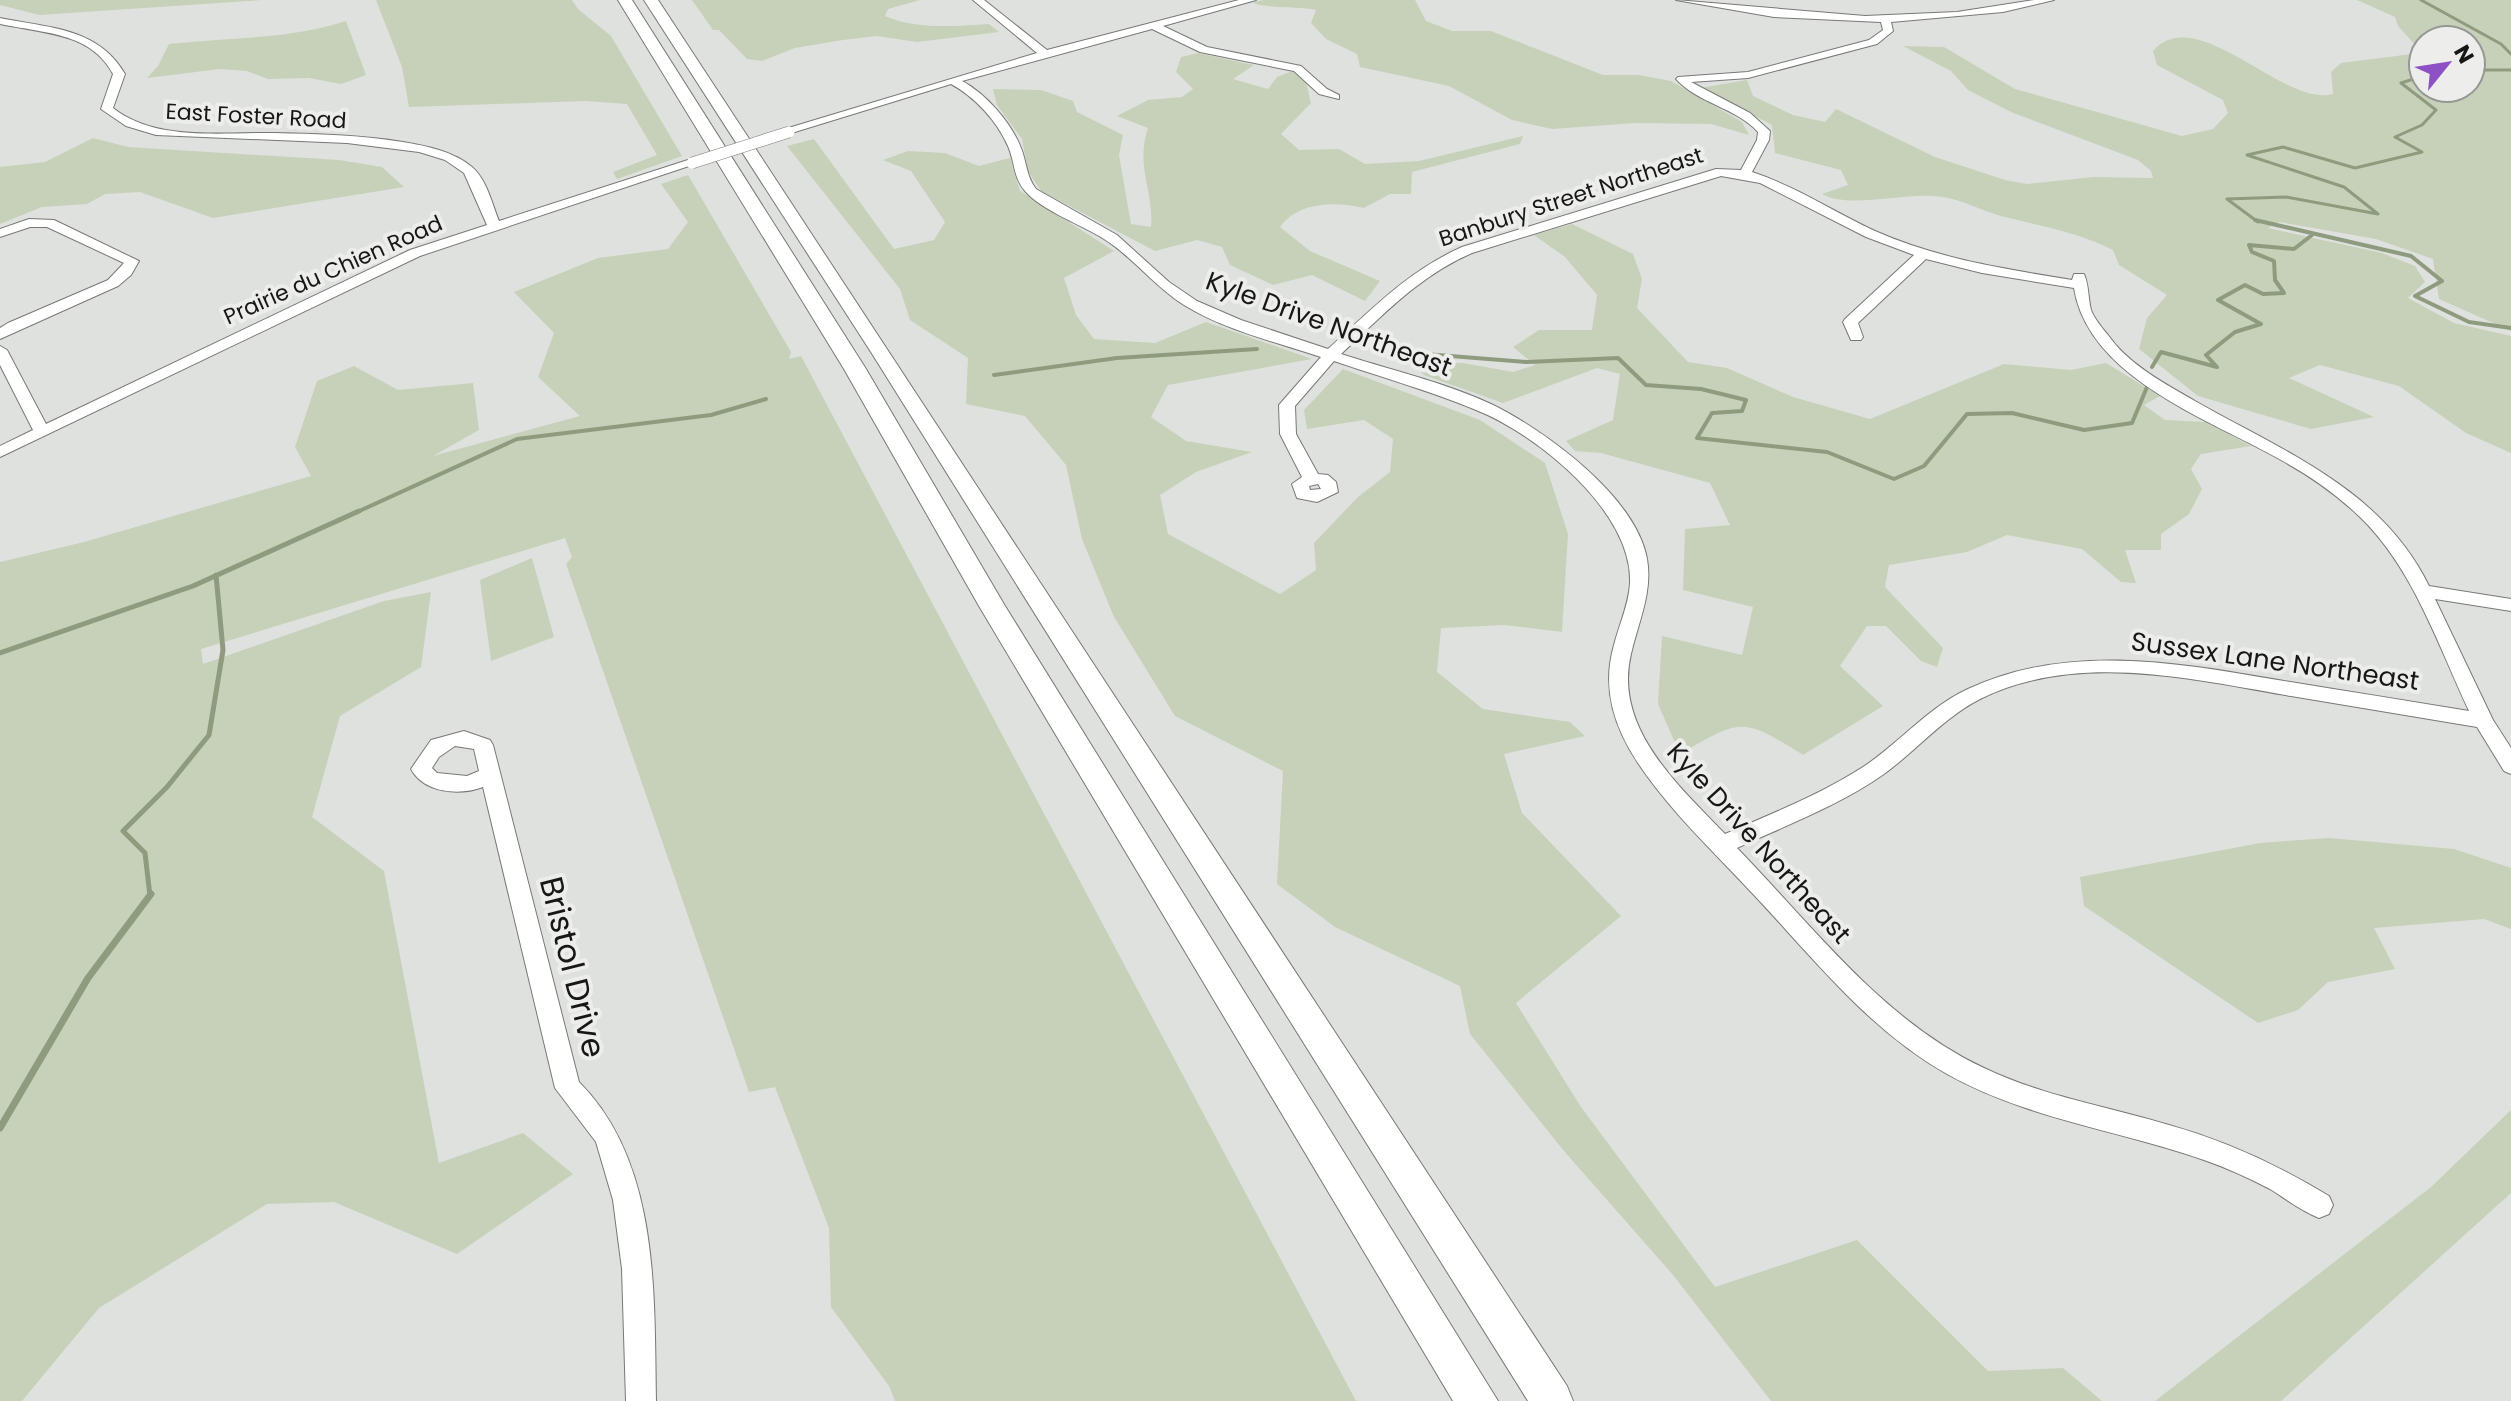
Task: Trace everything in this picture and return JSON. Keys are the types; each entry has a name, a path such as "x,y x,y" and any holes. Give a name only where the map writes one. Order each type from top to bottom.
{"highway":[{"path":"625,0 855,369 992,606 1477,1401"},
{"path":"651,0 881,352 1552,1401"}],"street":[{"path":"978,0 1044,53"},
{"name":"Prairie du Chien Road","path":"0,452 381,267 494,225 951,80 1251,0"},
{"path":"1681,0 1780,15 1886,21 1976,15 2049,0"},
{"name":"East Foster Road","path":"0,21 93,42 108,54 119,74 107,109 127,123 143,129 200,135 399,144 454,158 473,177 494,225"},
{"path":"1745,174 1763,140 1764,131 1755,121 1691,88 1682,79 1748,75 1873,42 1888,31 1886,21"},
{"path":"1152,25 1204,50 1297,68 1310,76 1320,92 1335,97"},
{"name":"Kyle Drive Northeast","path":"951,80 970,90 1002,124 1015,148 1022,179 1032,192 1112,238 1164,285 1192,304 1484,407 1542,444 1619,514 1634,541 1640,566 1639,586 1620,648 1617,669 1624,713 1651,766 1870,1004 1931,1052 2009,1090 2221,1152 2287,1183 2319,1205"},
{"name":"Banbury Street Northeast","path":"1312,479 1288,434 1285,415 1292,396 1409,282 1450,256 1712,174 1745,174 1764,180 1871,234 1923,254 1982,269 2079,281 2091,323 2130,365 2171,393 2289,457 2340,489 2391,537 2422,591"},
{"path":"0,233 33,223 49,223 128,257 132,266 111,284 27,317 0,335"},
{"path":"1856,337 1850,322 1923,254"},
{"path":"0,350 42,432"},
{"path":"2422,591 2511,605"},
{"path":"2422,591 2484,721 2511,766"},
{"name":"Sussex Lane Northeast","path":"1722,845 1843,789 1876,768 1972,694 2028,674 2062,668 2098,665 2175,669 2484,721"},
{"name":"Bristol Drive","path":"491,775 568,1088 590,1112 608,1139 620,1172 631,1244 641,1401"}],"green space":[{"path":"0,0 262,0 39,15 0,5"},
{"path":"376,0 572,0 578,9 611,36 682,156 617,179 613,172 657,155 627,104 585,101 409,107 402,67"},
{"path":"692,0 920,0 888,9 885,16 923,25 989,24 999,32 917,42 877,36 843,40 795,48 762,61 747,59 719,30 713,30"},
{"path":"1415,0 1426,21 1452,31 1491,31 1603,75 1639,75 1671,81 1742,122 1749,135 1711,124 1635,123 1552,129 1512,120 1449,86 1360,67 1357,54 1326,39 1311,23 1316,10 1264,6 1253,2"},
{"path":"2357,0 2511,0 2511,331 2439,299 2433,259 2376,239 2279,222 2268,228 2382,253 2415,266 2425,282 2408,298 2454,323 2511,336 2511,453 2466,433 2399,386 2320,365 2289,378 2374,417 2311,429 2198,396 2139,349 2147,318 2167,295 2119,265 2113,250 2072,234 1943,197 1848,200 1822,194 1848,185 1841,170 1775,153 1772,125 1700,88 1747,80 1753,96 1793,115 1825,122 1836,109 1935,157 2005,180 2027,184 2093,177 2153,178 2151,171 2138,160 2011,112 1968,90 1951,71 1903,46 1944,47 2015,89 2182,136 2213,129 2228,113 2223,100 2157,65 2153,51 2171,39 2193,39 2216,46 2290,86 2313,94 2333,94 2331,72 2341,63 2407,55 2407,104 2487,104 2487,24 2407,24 2407,36 2395,17"},
{"path":"346,21 366,75 341,84 309,78 268,79 247,71 220,69 147,78 158,66 169,44 280,35"},
{"path":"1198,53 1254,65 1233,79 1268,89 1277,77 1292,71 1306,82 1311,103 1281,134 1299,150 1339,149 1365,164 1419,161 1523,136 1520,144 1412,172 1411,194 1390,194 1364,208 1329,204 1307,208 1297,212 1280,227 1310,251 1380,281 1365,301 1312,275 1273,285 1230,265 1222,247 1197,240 1155,251 1041,191 1028,171 1022,139 997,105 993,89 1041,90 1073,101 1077,112 1123,135 1119,155 1131,224 1151,227 1143,155 1148,128 1117,116 1148,100 1182,97 1193,89 1176,72 1181,57"},
{"path":"93,138 128,147 339,160 382,167 404,187 213,218 140,192 105,194 87,204 42,207 0,224 0,167 45,162"},
{"path":"814,139 894,249 934,240 945,222 911,171 883,160 908,151 945,153 979,166 1010,158 1020,191 1114,251 1064,278 1076,315 1094,339 1155,343 1206,322 1312,359 1168,385 1151,417 1186,441 1252,452 1196,472 1160,495 1168,534 1280,594 1316,570 1314,543 1358,497 1390,472 1393,439 1364,420 1307,429 1304,410 1343,369 1480,420 1545,463 1568,534 1562,632 1505,625 1441,628 1437,672 1483,709 1570,722 1585,736 1504,754 1522,813 1621,916 1516,1003 1581,1107 1715,1287 1857,1240 1988,1371 2063,1368 2102,1401 1771,1401 1673,1275 1564,1151 1470,1034 1460,986 1335,927 1277,884 1283,771 1175,716 1114,617 1082,539 1066,465 1025,416 966,404 968,358 910,320 900,289 787,146"},
{"path":"688,175 791,352 789,359 801,356 1356,1401 895,1401 889,1386 831,1307 829,1228 775,1087 749,1092 566,564 572,557 565,538 201,649 203,664 384,601 431,592 421,667 340,716 312,817 384,871 439,1163 523,1133 573,1174 457,1254 334,1202 267,1204 99,1308 22,1401 0,1401 0,562 84,542 311,476 295,447 317,381 354,366 398,390 473,383 479,430 433,456 580,416 538,377 554,333 514,292 598,258 668,249 688,222 661,184"},
{"path":"1572,224 1633,254 1642,279 1637,308 1688,362 1727,368 1793,397 1870,419 2004,364 2071,370 2106,363 2160,396 2144,405 2165,420 2205,422 2251,446 2201,454 2191,469 2202,489 2189,514 2161,534 2161,550 2125,550 2136,583 2121,582 2082,549 2007,535 1967,552 1889,565 1885,587 1943,648 1937,667 1921,661 1886,626 1867,626 1840,666 1883,706 1803,755 1754,728 1742,727 1730,728 1680,754 1658,704 1662,636 1742,655 1753,607 1683,590 1685,529 1730,525 1710,483 1601,453 1575,451 1566,441 1613,420 1620,374 1597,368 1503,403 1424,375 1412,362 1463,363 1513,372 1535,365 1513,347 1539,330 1592,330 1597,295 1565,257 1534,235"},
{"path":"532,558 554,637 491,661 480,580"},
{"path":"2329,838 2454,849 2511,868 2511,929 2484,919 2374,928 2395,969 2328,982 2298,1010 2258,1023 2084,906 2080,877 2260,843"},
{"path":"2511,1110 2511,1193 2281,1401 2155,1401 2431,1187"}],"waterway":[{"path":"2421,0 2501,44 2511,54"},
{"path":"2487,70 2511,70"},
{"path":"2407,81 2401,83 2407,88"},
{"path":"2255,220 2227,199 2286,197 2378,214 2344,187 2247,155 2283,147 2355,168 2422,152 2395,137 2422,125 2436,110 2428,104"},
{"path":"2255,220 2411,256 2442,281 2415,296 2469,322 2511,328"},
{"path":"2152,367 2161,352 2217,367 2206,355 2235,332 2261,324 2218,300 2245,285 2263,294 2284,293 2275,280 2274,261 2252,252 2249,245 2294,249 2312,235"},
{"path":"994,375 1117,358 1257,349"},
{"path":"1375,350 1527,362 1618,358 1646,385 1701,389 1746,400 1742,411 1712,413 1697,438 1827,452 1894,479 1924,466 1967,414 2012,413 2084,430 2132,423 2147,387"},
{"path":"355,513 517,439 711,415 766,399"},
{"path":"216,576 359,511"},
{"path":"0,653 216,576"},
{"path":"150,895 145,853 123,831 167,787 209,735 223,650 216,576"},
{"path":"0,1128 88,978 150,895"}]}
